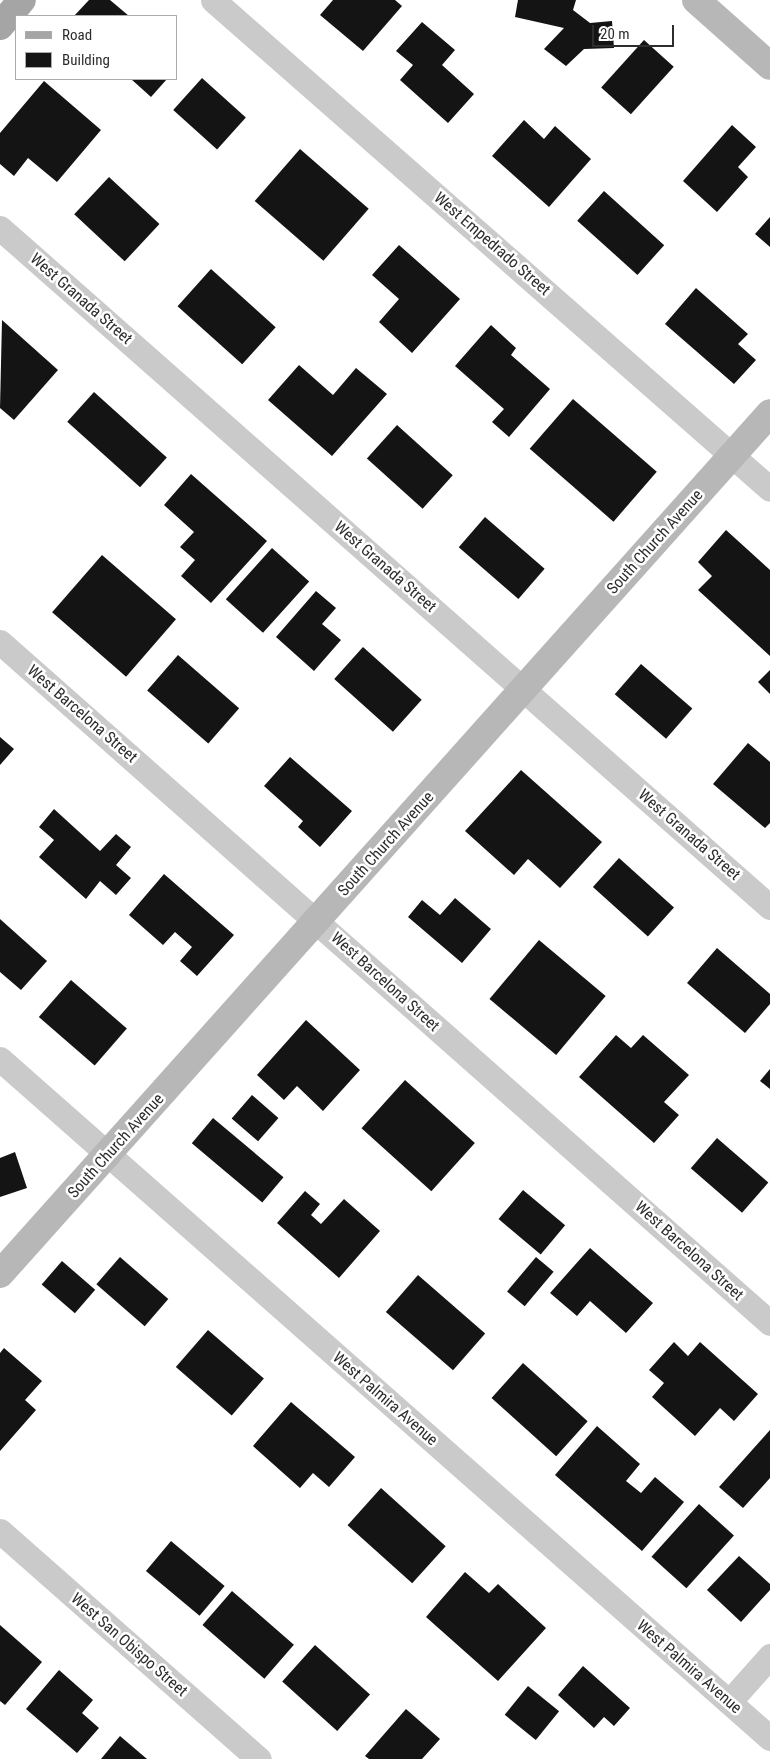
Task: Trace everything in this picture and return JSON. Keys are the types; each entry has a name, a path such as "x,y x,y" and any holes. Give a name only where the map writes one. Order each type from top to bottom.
{"main road":[{"path":"0,26 22,0"}],"street":[{"name":"West Empedrado Street","path":"213,0 770,489"},
{"path":"696,0 770,66"},
{"name":"West Granada Street","path":"0,228 770,907"},
{"name":"South Church Avenue","path":"0,1274 317,922 770,413"},
{"name":"West Barcelona Street","path":"0,642 770,1323"},
{"name":"West Palmira Avenue","path":"0,1059 770,1738"},
{"name":"West San Obispo Street","path":"0,1531 259,1759"},
{"path":"729,1702 770,1656"}],"building":[{"path":"89,0 110,0 128,15 75,15"},
{"path":"333,0 395,0 402,6 363,51 320,15"},
{"path":"518,0 576,0 573,10 590,23 612,21 614,48 584,49 566,66 544,49 564,28 515,17"},
{"path":"422,22 455,50 442,65 474,94 448,123 400,80 413,65 396,51"},
{"path":"644,40 674,67 631,114 601,88"},
{"path":"202,78 246,117 217,149 173,110"},
{"path":"132,80 166,80 151,97"},
{"path":"44,81 101,130 57,182 28,158 14,176 0,164 0,133"},
{"path":"524,120 544,139 555,126 591,159 549,207 492,156"},
{"path":"732,125 756,147 738,167 748,177 717,212 683,181"},
{"path":"300,149 369,209 323,261 255,201"},
{"path":"109,177 159,224 125,261 74,214"},
{"path":"604,191 664,245 637,275 577,221"},
{"path":"770,217 770,247 755,234"},
{"path":"399,245 460,299 412,353 379,322 399,299 372,275"},
{"path":"211,269 276,327 242,364 178,306"},
{"path":"696,288 748,334 738,344 756,360 734,384 665,324"},
{"path":"2,320 58,370 14,420 0,408"},
{"path":"491,325 516,348 511,355 550,389 509,437 492,422 504,409 455,366"},
{"path":"299,365 333,395 356,368 387,394 332,456 268,400"},
{"path":"94,392 167,458 140,487 67,422"},
{"path":"573,399 657,472 613,522 530,449"},
{"path":"397,425 453,475 423,509 367,458"},
{"path":"191,474 267,541 211,603 181,576 195,560 180,547 194,532 164,505"},
{"path":"485,517 545,569 518,599 459,547"},
{"path":"726,530 770,570 770,656 698,590 712,576 698,562"},
{"path":"272,548 309,581 263,633 226,599"},
{"path":"102,555 176,619 126,677 52,612"},
{"path":"316,591 336,608 322,624 341,640 314,671 276,637"},
{"path":"363,647 422,700 393,732 334,679"},
{"path":"178,655 239,708 208,744 147,690"},
{"path":"641,664 692,709 666,739 615,694"},
{"path":"770,670 770,694 758,682"},
{"path":"0,737 14,749 0,765"},
{"path":"748,743 770,762 770,823 765,828 713,784"},
{"path":"290,757 352,811 320,847 298,827 303,821 264,786"},
{"path":"521,770 602,842 560,888 528,859 514,875 465,831"},
{"path":"54,809 100,851 116,834 131,847 116,865 131,878 116,895 100,881 86,899 39,857 54,840 39,827"},
{"path":"619,858 674,908 648,936 593,887"},
{"path":"164,874 234,935 197,976 180,961 192,947 175,932 163,945 129,915"},
{"path":"455,898 491,929 462,963 408,917 422,900 440,915"},
{"path":"0,919 47,961 21,990 0,972"},
{"path":"539,940 606,996 556,1055 490,999"},
{"path":"717,948 770,994 770,1004 745,1033 687,983"},
{"path":"71,980 127,1029 95,1066 39,1017"},
{"path":"306,1020 360,1070 323,1111 297,1086 284,1100 257,1075"},
{"path":"616,1035 631,1048 643,1035 689,1075 664,1102 679,1115 654,1143 579,1077"},
{"path":"770,1069 770,1089 760,1081"},
{"path":"405,1080 475,1143 431,1191 362,1128"},
{"path":"252,1095 278,1118 258,1141 232,1118"},
{"path":"213,1118 283,1177 262,1202 192,1143"},
{"path":"717,1138 768,1183 742,1213 691,1168"},
{"path":"15,1152 27,1188 0,1197 0,1158"},
{"path":"523,1190 565,1225 541,1254 499,1219"},
{"path":"305,1191 320,1204 311,1215 321,1224 344,1199 380,1231 339,1278 277,1223"},
{"path":"590,1248 653,1303 626,1333 590,1301 577,1316 550,1293"},
{"path":"120,1257 168,1299 145,1326 96,1284"},
{"path":"536,1257 554,1272 525,1306 507,1291"},
{"path":"62,1261 95,1290 75,1313 42,1284"},
{"path":"418,1275 485,1333 453,1370 386,1312"},
{"path":"208,1330 264,1379 232,1416 176,1367"},
{"path":"674,1342 688,1356 700,1342 758,1394 734,1421 720,1408 695,1436 652,1397 664,1383 649,1370"},
{"path":"4,1348 42,1381 25,1400 36,1410 0,1451 0,1353"},
{"path":"523,1363 588,1421 556,1456 492,1398"},
{"path":"291,1402 355,1457 329,1487 313,1473 300,1488 253,1446"},
{"path":"597,1426 640,1464 626,1481 641,1493 655,1477 684,1502 642,1551 555,1475"},
{"path":"770,1430 770,1478 743,1508 719,1487"},
{"path":"381,1488 446,1546 412,1583 348,1525"},
{"path":"699,1504 734,1535 686,1588 651,1557"},
{"path":"171,1541 225,1586 200,1616 146,1571"},
{"path":"739,1556 770,1584 770,1590 741,1622 707,1590"},
{"path":"465,1572 489,1593 498,1584 546,1628 498,1681 426,1617"},
{"path":"232,1591 294,1645 264,1679 202,1625"},
{"path":"0,1625 42,1662 5,1705 0,1701"},
{"path":"315,1645 370,1695 337,1731 282,1681"},
{"path":"583,1666 630,1708 614,1726 604,1717 594,1728 558,1695"},
{"path":"59,1670 93,1700 82,1713 99,1728 77,1753 26,1709"},
{"path":"528,1686 559,1711 536,1740 505,1715"},
{"path":"406,1709 440,1739 422,1759 369,1759 365,1756"},
{"path":"120,1736 147,1759 101,1759"}]}
